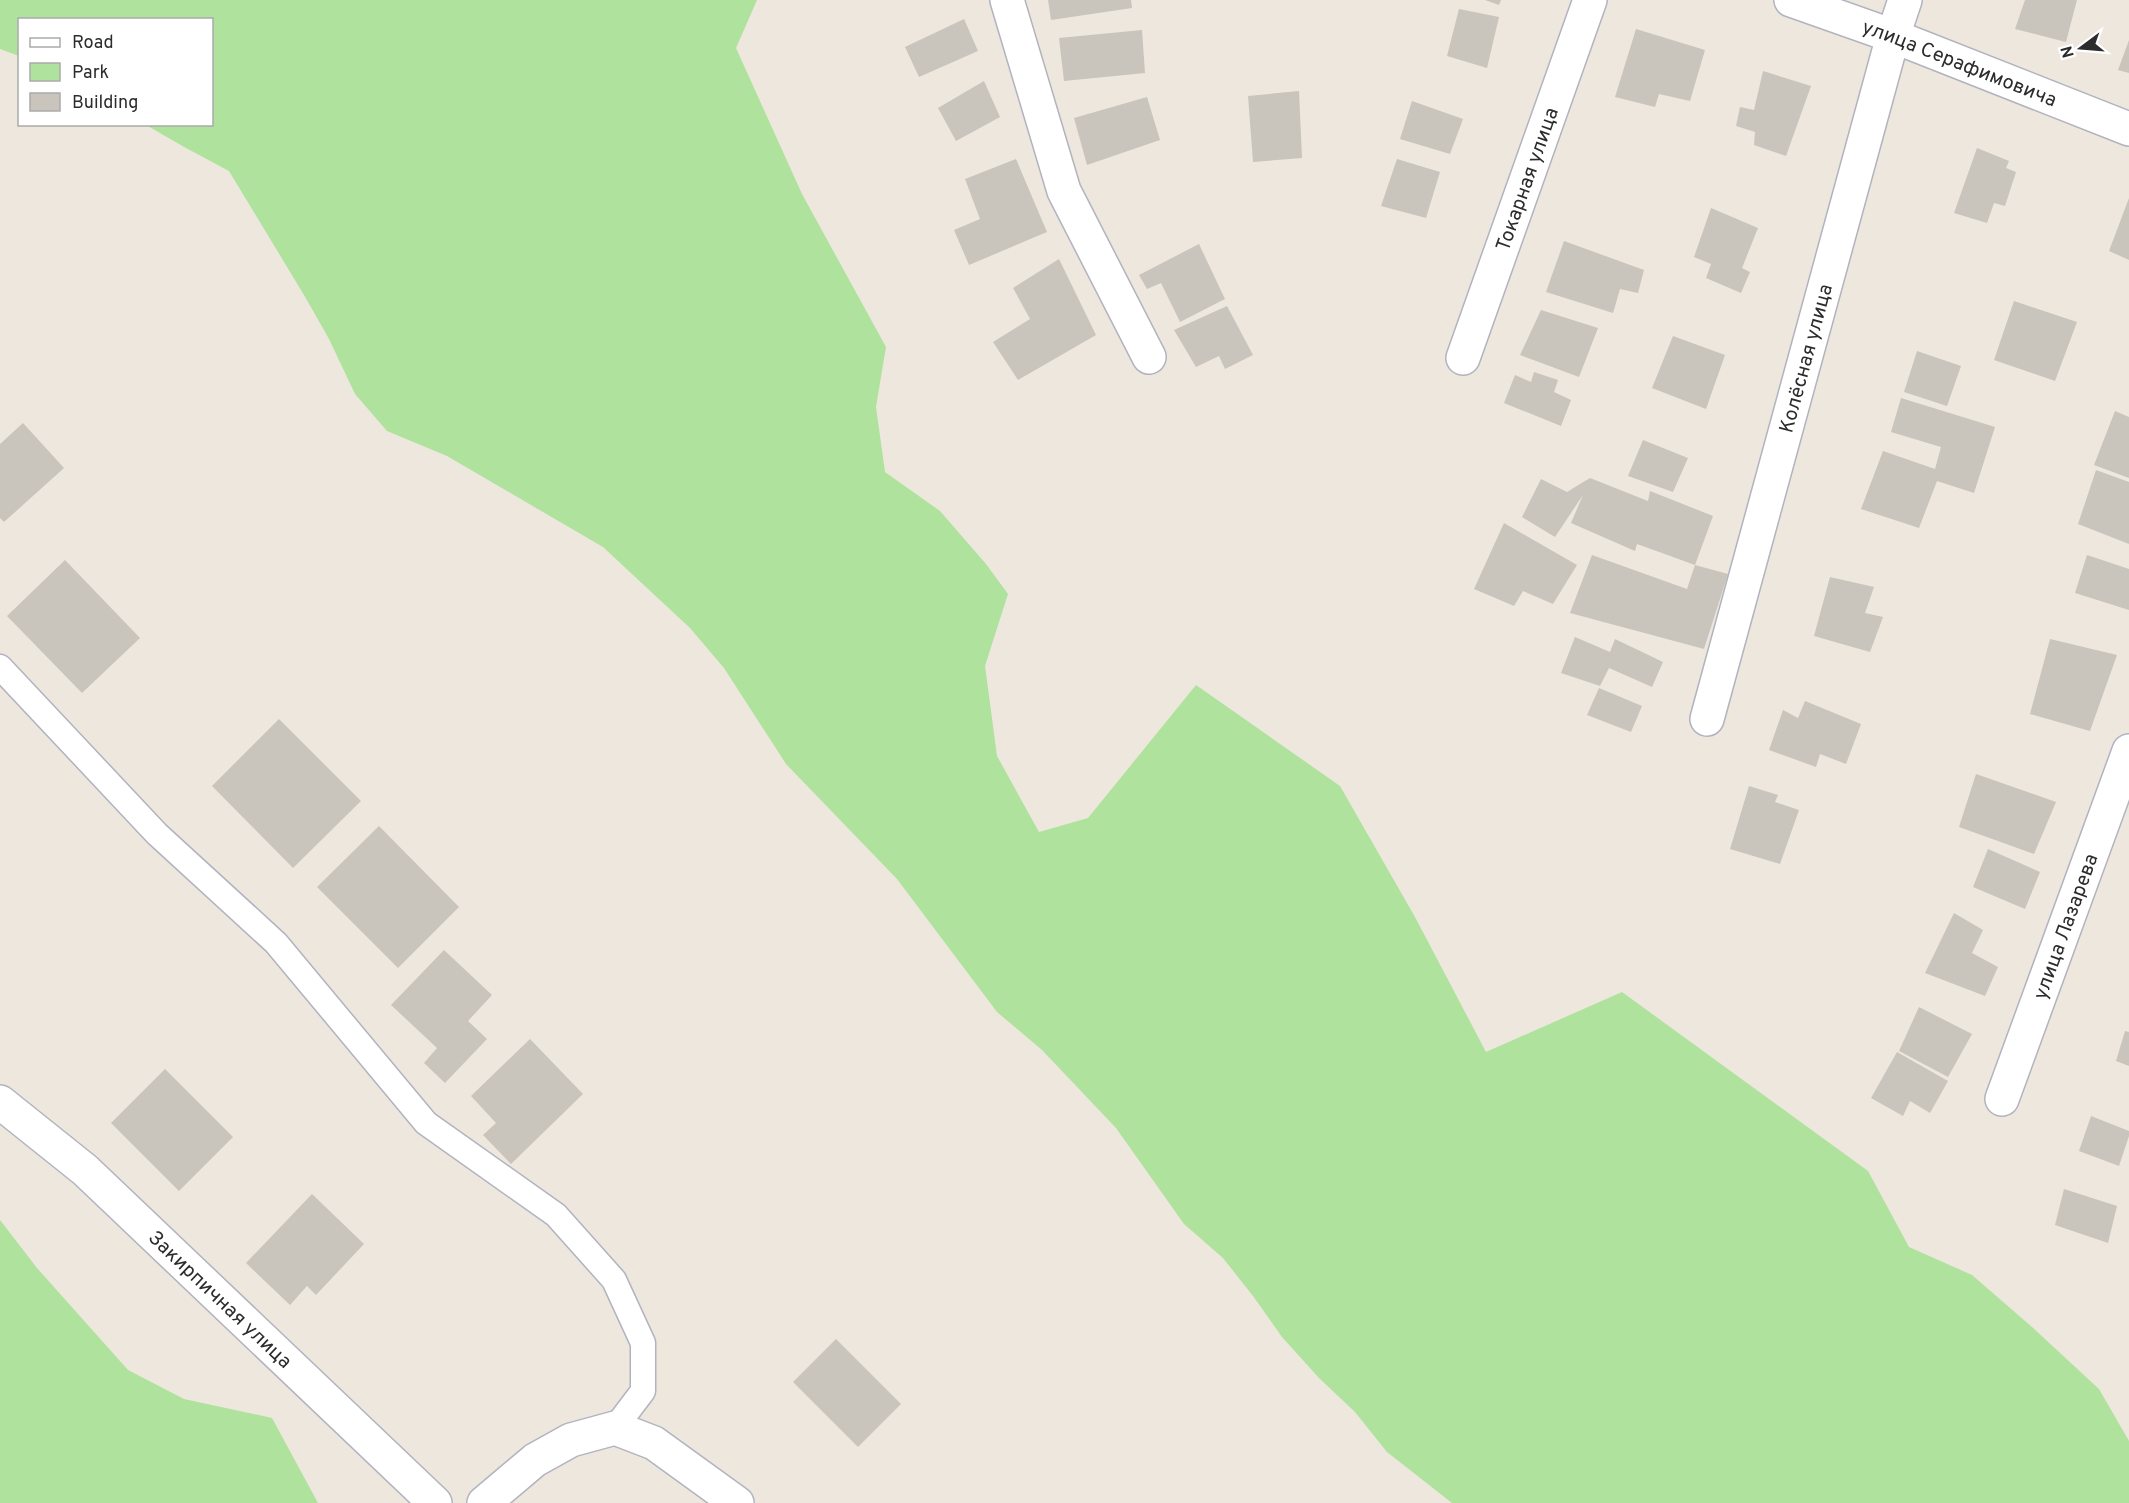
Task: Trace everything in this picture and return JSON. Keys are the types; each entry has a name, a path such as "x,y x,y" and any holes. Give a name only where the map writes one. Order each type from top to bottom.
{"street":[{"path":"1007,0 1064,191 1149,357"},
{"name":"Токарная улица","path":"1463,358 1590,0"},
{"name":"улица Серафимовича","path":"1791,0 1893,36 2129,129"},
{"name":"Колёсная улица","path":"1707,719 1893,36 1905,0"},
{"name":"улица Лазарева","path":"2002,1099 2129,751"},
{"name":"Закирпичная улица","path":"0,1102 85,1170 435,1503"},
{"path":"484,1503 535,1460 571,1440 615,1428 654,1443 737,1503"}],"lane":[{"path":"0,667 158,834 276,943 426,1123 556,1215 614,1280 643,1343 643,1391 615,1428"}],"green space":[{"path":"0,0 757,0 736,48 802,194 886,347 876,407 885,472 940,511 986,564 1008,594 985,666 997,756 1039,832 1088,818 1196,685 1340,786 1415,917 1486,1052 1622,992 1868,1171 1909,1247 1972,1275 2099,1389 2129,1441 2129,1503 1452,1503 1387,1452 1355,1412 1319,1378 1282,1337 1223,1258 1184,1224 1116,1128 1042,1050 997,1012 897,879 786,764 724,668 690,628 603,547 447,456 387,431 355,394 329,339 229,171 148,126 213,126 213,18 18,18 18,56 0,49"},
{"path":"0,1220 37,1268 128,1370 184,1399 272,1418 318,1503 0,1503"}],"building":[{"path":"1048,0 1131,0 1132,8 1051,20"},
{"path":"1485,0 1501,0 1499,5"},
{"path":"2025,0 2077,0 2066,42 2015,29"},
{"path":"1459,9 1499,17 1487,68 1447,56"},
{"path":"964,19 978,51 919,77 905,47"},
{"path":"1636,29 1705,50 1690,101 1659,94 1655,107 1615,97"},
{"path":"1142,30 1145,73 1064,81 1059,38"},
{"path":"2129,40 2129,73 2118,70"},
{"path":"1763,71 1811,86 1786,156 1754,145 1755,132 1736,126 1740,107 1754,110"},
{"path":"984,81 1000,117 956,141 938,108"},
{"path":"1299,91 1302,158 1253,162 1248,96"},
{"path":"1147,97 1160,140 1087,165 1074,118"},
{"path":"1412,101 1463,119 1450,154 1400,139"},
{"path":"1977,148 2009,161 2006,168 2016,172 2005,206 1994,203 1987,223 1954,213"},
{"path":"1016,159 1047,232 969,265 954,230 980,219 965,179"},
{"path":"1397,159 1440,172 1426,218 1381,206"},
{"path":"2129,198 2129,260 2109,251"},
{"path":"1711,208 1758,228 1742,268 1750,272 1741,293 1706,278 1711,264 1694,257"},
{"path":"1564,241 1644,270 1638,293 1620,289 1613,313 1546,292"},
{"path":"1199,244 1225,299 1180,322 1161,283 1147,289 1139,275"},
{"path":"1059,259 1096,335 1018,380 993,342 1030,319 1013,288"},
{"path":"2014,301 2077,322 2055,381 1994,360"},
{"path":"1227,306 1253,355 1225,369 1219,356 1196,367 1174,330"},
{"path":"1541,310 1598,328 1579,377 1520,355"},
{"path":"1673,336 1725,355 1706,409 1652,388"},
{"path":"1917,351 1961,366 1947,406 1904,392"},
{"path":"1534,372 1558,380 1554,392 1571,400 1561,426 1504,403 1515,375 1531,382"},
{"path":"1901,398 1995,427 1974,493 1937,481 1919,528 1861,509 1883,451 1935,469 1941,447 1891,432"},
{"path":"2115,411 2129,417 2129,478 2094,465"},
{"path":"23,423 64,468 4,522 0,518 0,444"},
{"path":"1643,440 1688,458 1673,492 1628,476"},
{"path":"2096,470 2129,482 2129,544 2078,524"},
{"path":"1590,478 1648,501 1650,491 1713,516 1695,565 1637,544 1635,551 1571,523 1583,495 1555,537 1522,517 1541,479 1567,492"},
{"path":"1504,523 1577,565 1553,604 1523,591 1514,606 1474,589"},
{"path":"1592,555 1687,589 1695,565 1728,574 1704,649 1570,613"},
{"path":"2087,555 2129,569 2129,610 2075,593"},
{"path":"65,560 140,638 82,693 7,616"},
{"path":"1830,577 1874,587 1865,613 1883,617 1870,652 1814,636"},
{"path":"1575,637 1610,652 1615,639 1663,662 1652,687 1609,668 1600,686 1561,673"},
{"path":"2050,639 2117,655 2090,731 2030,714"},
{"path":"1599,688 1642,706 1631,732 1587,715"},
{"path":"1805,701 1861,724 1846,764 1820,754 1816,767 1769,750 1783,710 1798,718"},
{"path":"279,719 361,801 293,868 212,786"},
{"path":"1976,774 2056,802 2034,854 1959,827"},
{"path":"1749,786 1778,795 1775,802 1799,810 1780,864 1730,849"},
{"path":"379,826 459,907 398,968 317,887"},
{"path":"1988,849 2040,872 2025,909 1973,887"},
{"path":"1954,913 1983,930 1972,953 1998,967 1985,996 1925,973"},
{"path":"444,950 492,995 468,1021 487,1039 445,1083 424,1063 437,1048 391,1005"},
{"path":"1919,1007 1972,1034 1948,1077 1899,1051"},
{"path":"2125,1031 2129,1032 2129,1066 2116,1061"},
{"path":"530,1039 583,1094 511,1164 483,1135 496,1123 471,1096"},
{"path":"1897,1052 1948,1081 1930,1113 1910,1101 1903,1116 1871,1098"},
{"path":"165,1069 233,1137 179,1191 111,1123"},
{"path":"2091,1116 2129,1131 2119,1166 2079,1151"},
{"path":"2064,1189 2117,1206 2108,1243 2055,1225"},
{"path":"312,1194 364,1244 316,1295 307,1286 290,1305 246,1263"},
{"path":"836,1339 901,1404 858,1447 793,1382"}]}
